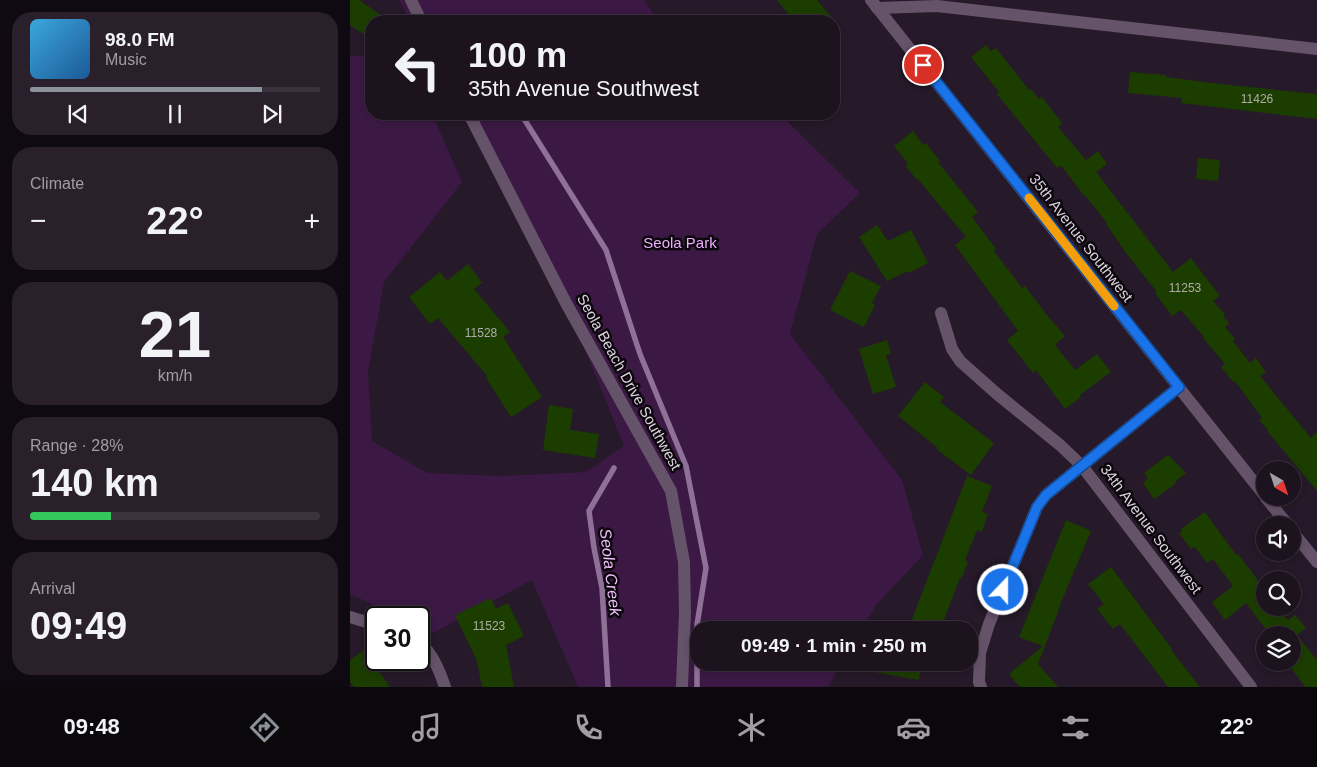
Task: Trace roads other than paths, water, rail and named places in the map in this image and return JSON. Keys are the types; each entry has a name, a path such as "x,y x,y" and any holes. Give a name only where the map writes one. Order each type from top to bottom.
{"street":[{"path":"411,0 418,15"},
{"path":"874,4 937,6 1317,49"},
{"name":"35th Avenue Southwest","path":"874,4 1256,484"},
{"name":"Seola Beach Drive Southwest","path":"472,120 566,303 672,491 684,562 685,612 682,687"},
{"name":"34th Avenue Southwest","path":"941,313 952,350 960,361 1060,445 1082,466 1251,687"},
{"path":"981,687 979,682 980,654 989,624 1037,507 1046,495 1179,387"},
{"name":"35th Avenue Southwest","path":"1273,506 1281,516"},
{"path":"1301,542 1317,562"},
{"path":"350,617 365,622"},
{"path":"430,655 438,668 445,687"}],"waterway":[{"path":"525,120 606,250 640,354 686,466 706,568 697,625 697,687"},
{"name":"Seola Creek","path":"608,687 602,588 589,511 614,468"}],"park label":[{"name":"Seola Park","path":"680,243"}]}
